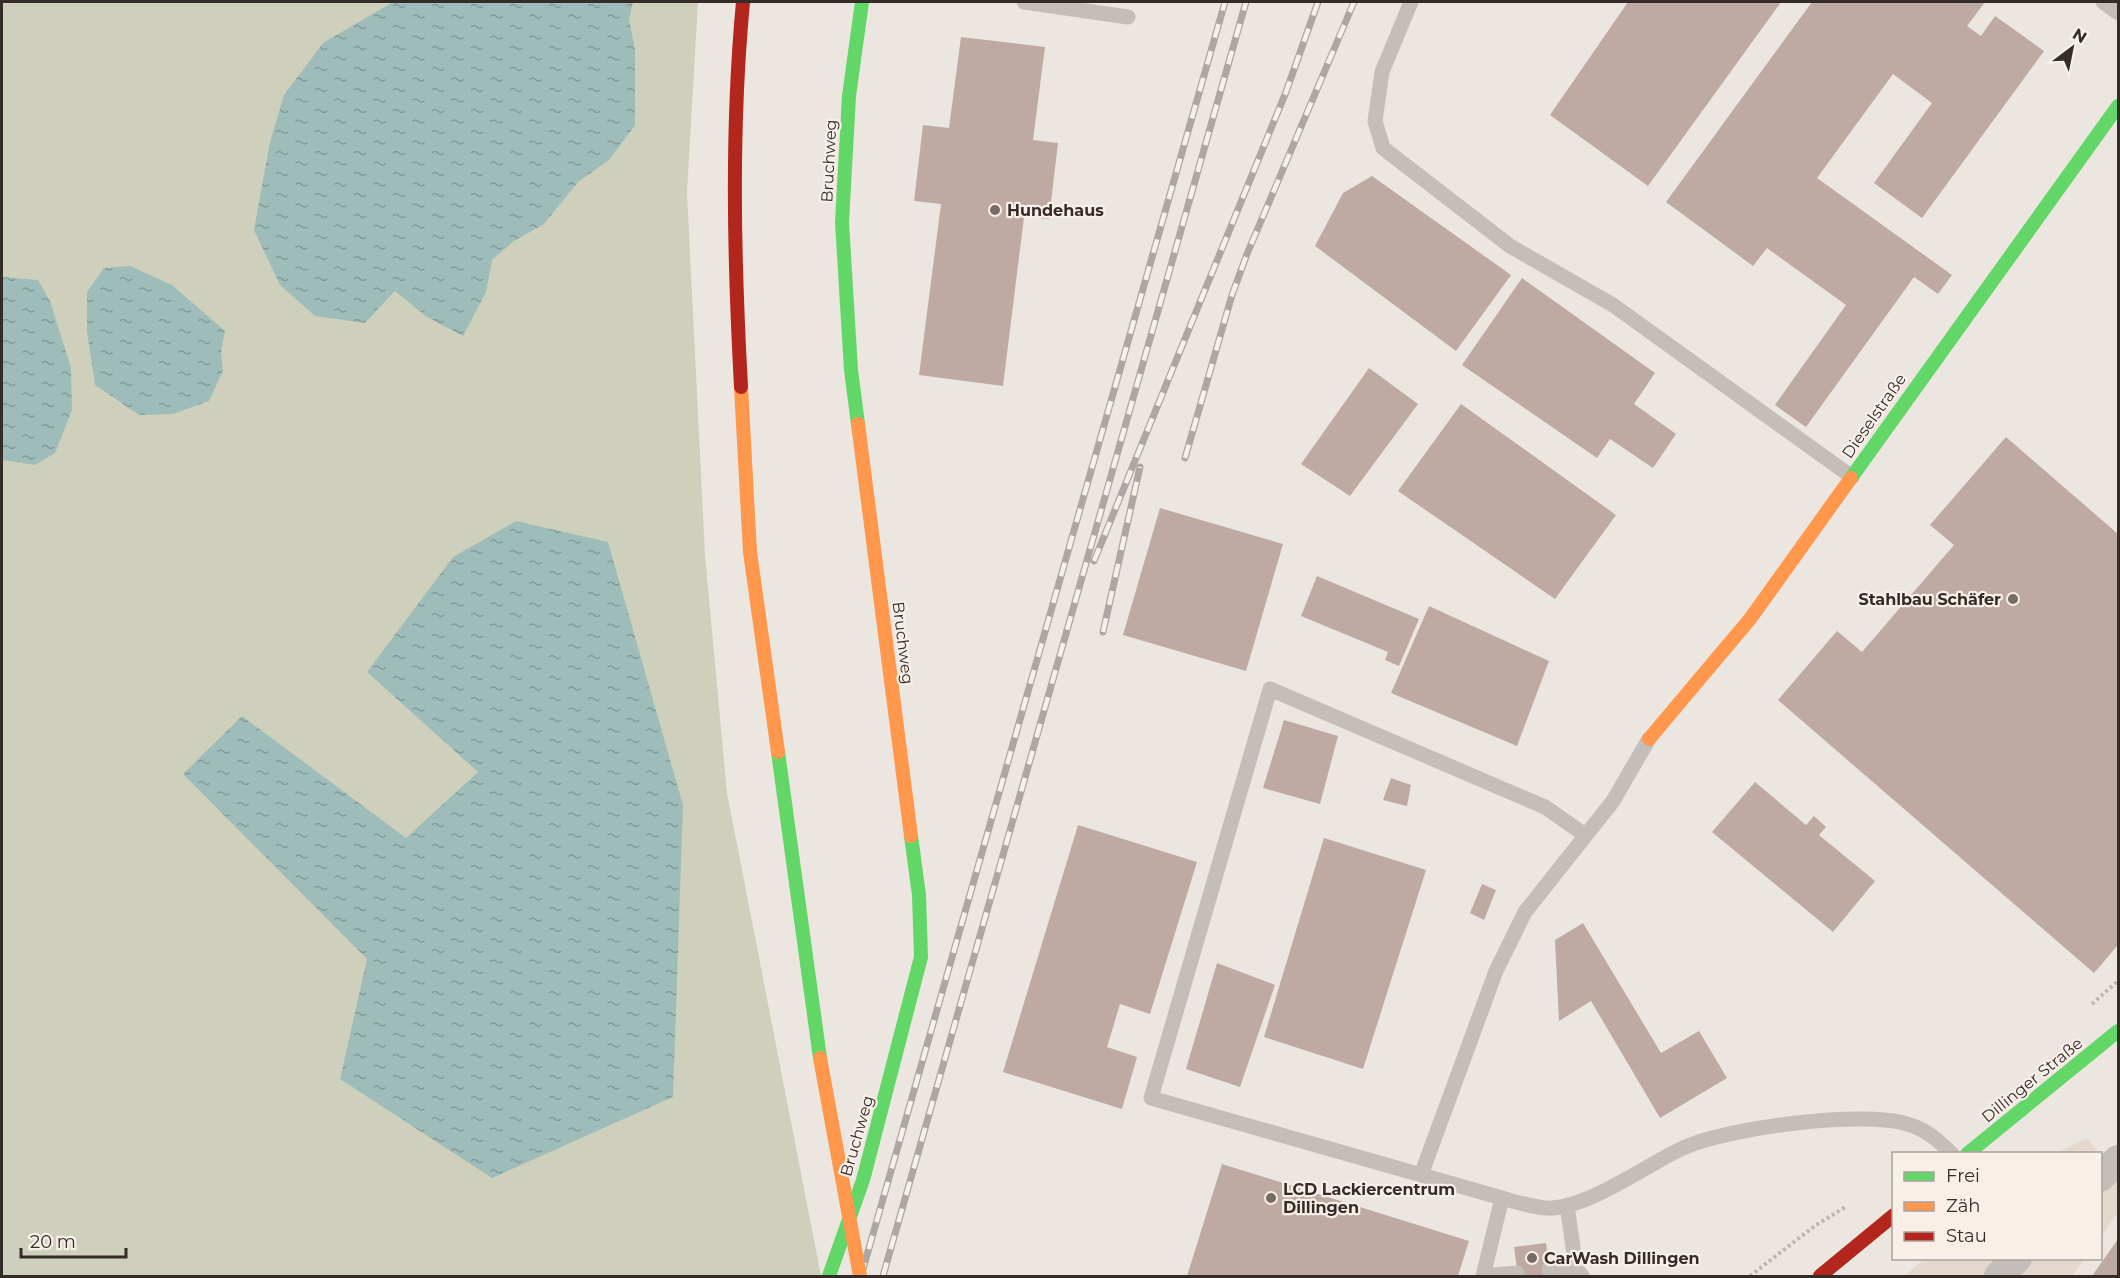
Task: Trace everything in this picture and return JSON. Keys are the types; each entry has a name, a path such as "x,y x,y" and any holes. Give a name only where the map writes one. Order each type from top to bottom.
{"street":[{"path":"743,2 737,65 734,258 750,552 820,1059 860,1276"},
{"name":"Bruchweg","path":"829,1276 863,1180 921,957 919,895 852,370 843,234 849,96 862,2"},
{"name":"Dieselstraße","path":"1649,739 1750,619 2118,106"},
{"name":"Dillinger Straße","path":"1968,1152 2118,1031"},
{"path":"1820,1276 1892,1216"},
{"path":"1999,1276 2015,1260"}],"lane":[{"path":"1024,2 1128,17"},
{"path":"1412,2 1382,72 1375,120 1383,148 1510,246 1613,305 1852,477"},
{"path":"2103,2 2118,13"},
{"path":"1585,835 1545,807 1270,689 1151,1098 1502,1198 1548,1208 1567,1205 1615,1185 1684,1148 1709,1139 1796,1124 1842,1121 1901,1122 1927,1132 1951,1152"},
{"path":"1421,1174 1496,970 1525,912 1628,778 1649,739"},
{"path":"1502,1198 1483,1276 1517,1273"},
{"path":"1549,1270 1579,1272 1567,1205"}],"path":[{"path":"1750,1276 1816,1225 1857,1200"}],"green space":[{"path":"2,2 698,2 687,192 705,555 727,793 821,1276 2,1276"}],"shaded area":[{"path":"2087,1138 2098,1152 2059,1152"},
{"path":"2102,1159 2118,1180 2118,1212 2102,1236"},
{"path":"1924,1260 2084,1260 2072,1276 1904,1276"}],"water":[{"path":"393,2 633,2 629,19 635,50 635,125 609,160 578,182 544,224 514,241 492,260 486,292 463,336 427,317 395,291 365,323 315,316 280,285 254,230 270,142 284,95 323,43"},
{"path":"130,266 172,285 225,331 221,352 223,371 209,401 173,414 139,415 95,385 87,331 87,292 104,268"},
{"path":"3,277 38,280 50,301 71,368 72,410 55,453 35,465 2,460"},
{"path":"516,521 608,542 683,805 673,1097 492,1178 340,1079 367,959 183,774 242,716 406,838 478,772 367,672 453,557"}],"building":[{"path":"1628,2 1781,2 1648,186 1550,115"},
{"path":"1812,2 1985,2 1967,26 1981,36 1995,16 2044,51 1922,218 1874,183 1932,103 1893,74 1817,178 1952,275 1938,294 1914,277 1806,427 1775,405 1846,305 1767,248 1753,266 1666,202"},
{"name":"Hundehaus","path":"961,37 1045,47 1033,140 1058,143 1049,219 1024,217 1003,386 919,375 941,204 914,201 923,125 949,128"},
{"path":"1372,176 1511,275 1456,351 1315,246 1343,193"},
{"path":"1522,278 1655,373 1634,404 1676,434 1653,468 1610,439 1597,458 1462,365"},
{"path":"1369,368 1418,404 1350,496 1301,464"},
{"path":"1461,404 1616,515 1555,599 1398,491"},
{"name":"Stahlbau Schäfer","path":"2006,437 2118,534 2118,945 2094,973 1778,700 1837,631 1862,652 1954,545 1930,525"},
{"path":"1160,508 1283,544 1246,671 1123,635"},
{"path":"1317,576 1419,619 1399,666 1385,660 1388,652 1301,616"},
{"path":"1429,606 1549,661 1517,746 1391,693"},
{"path":"1284,720 1338,736 1320,804 1263,788"},
{"path":"1391,778 1411,785 1407,806 1383,800"},
{"path":"1755,782 1806,825 1814,816 1826,827 1819,835 1875,881 1833,932 1712,832"},
{"path":"1078,825 1197,862 1150,1014 1120,1004 1107,1047 1137,1057 1122,1109 1003,1072"},
{"path":"1324,838 1426,870 1363,1069 1264,1037"},
{"path":"1482,884 1496,890 1484,920 1470,913"},
{"path":"1583,923 1661,1053 1699,1031 1727,1078 1660,1118 1591,1001 1559,1021 1555,940"},
{"path":"1217,963 1275,985 1240,1087 1186,1069"},
{"name":"LCD Lackiercentrum Dillingen","path":"1222,1164 1469,1241 1458,1276 1187,1276"},
{"path":"2118,1239 2118,1276 2092,1276"},
{"name":"CarWash Dillingen","path":"1546,1243 1550,1276 1518,1276 1514,1247"}],"railway":[{"path":"861,1276 1225,2"},
{"path":"883,1276 1246,2"},
{"path":"1094,561 1286,92 1318,2"},
{"path":"1185,458 1232,295 1247,254 1354,2"},
{"path":"1103,632 1140,467"}],"traffic: fast":[{"path":"858,424 851,370 842,222 849,96 862,2"},
{"path":"1851,478 2118,106"},
{"path":"778,752 820,1058"},
{"path":"829,1276 863,1180 921,957 919,895 911,836"},
{"path":"1969,1152 2118,1031"}],"traffic: slow":[{"path":"741,387 750,552 778,752"},
{"path":"858,424 911,836"},
{"path":"1649,739 1750,619 1851,478"},
{"path":"820,1058 860,1276"}],"traffic: jam":[{"path":"741,387 735,146 743,2"},
{"path":"1820,1276 1892,1217"}],"place":[{"name":"Hundehaus","path":"995,210"},
{"name":"Stahlbau Schäfer","path":"2013,599"},
{"name":"LCD Lackiercentrum Dillingen","path":"1271,1198"},
{"name":"CarWash Dillingen","path":"1532,1258"}]}
